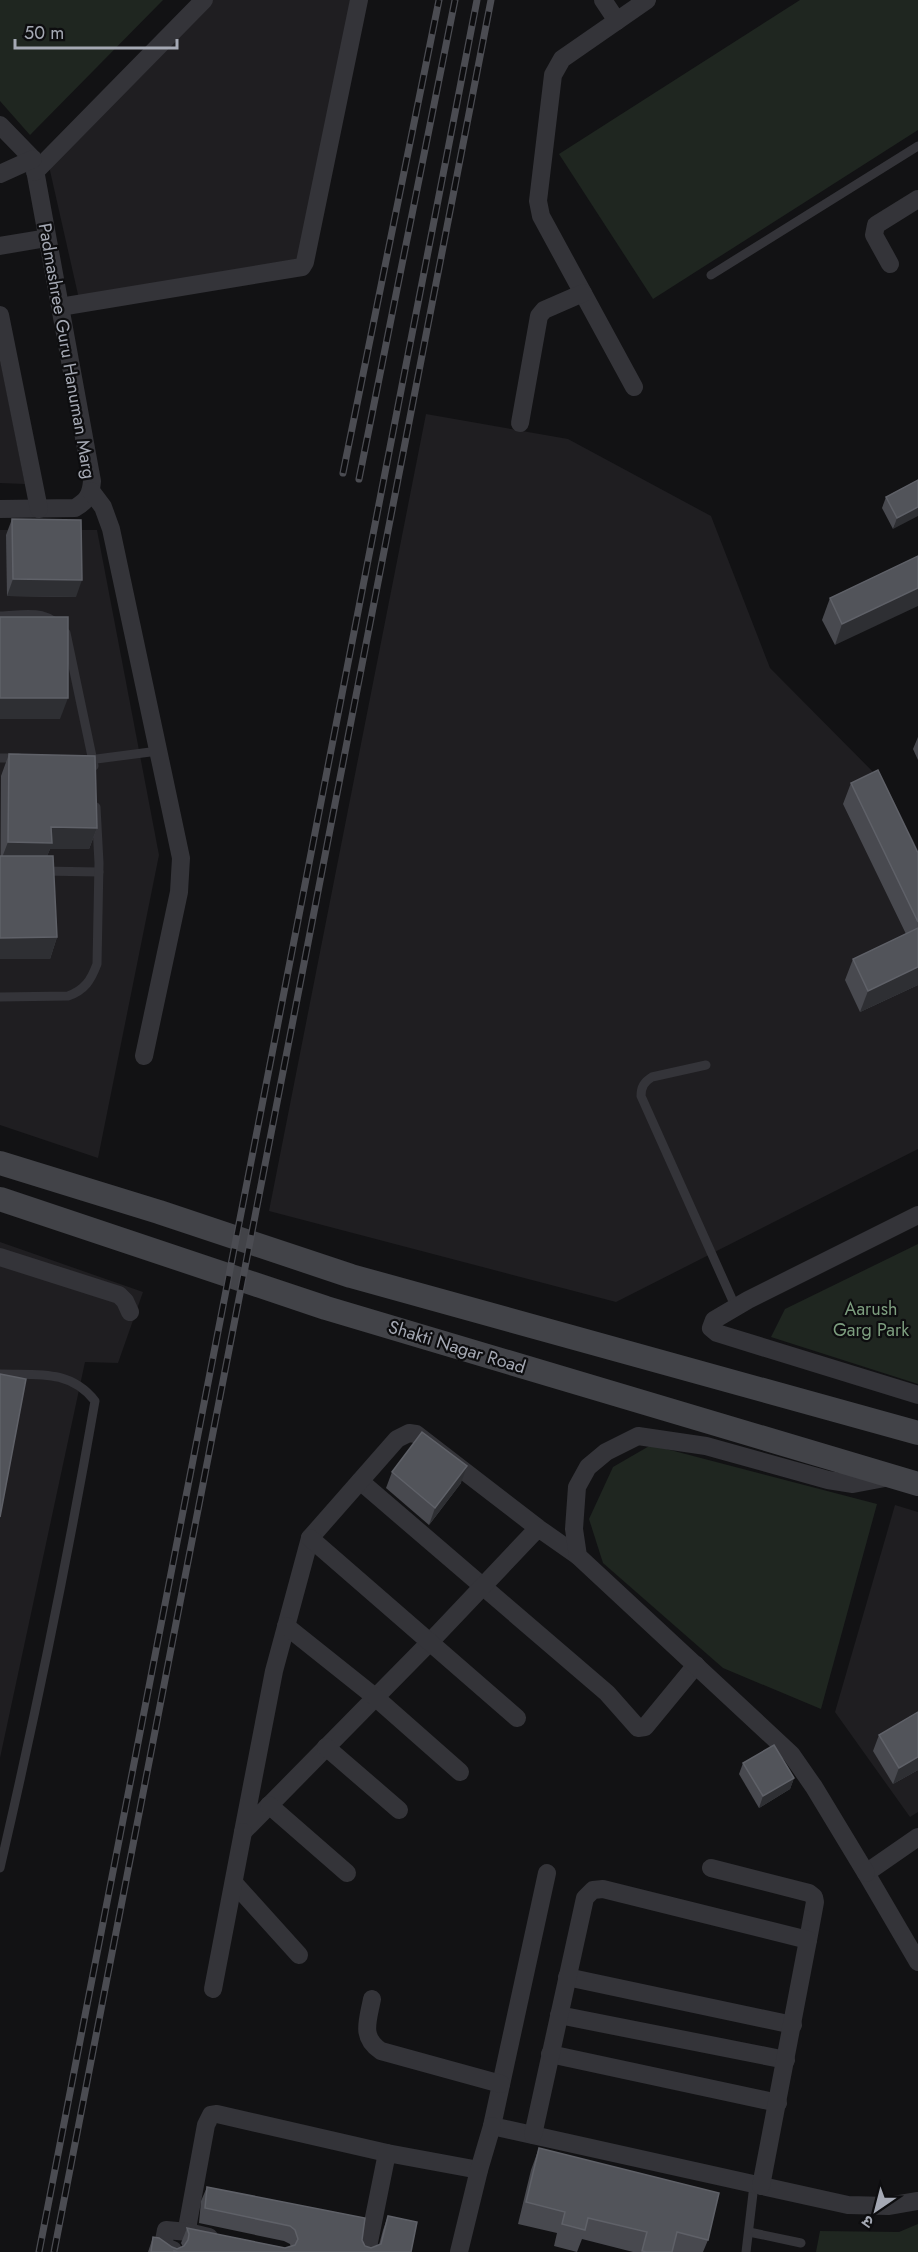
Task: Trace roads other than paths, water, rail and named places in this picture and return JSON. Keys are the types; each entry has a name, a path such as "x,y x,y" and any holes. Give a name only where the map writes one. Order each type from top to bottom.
{"street":[{"path":"0,174 34,166 204,0"},
{"path":"60,307 302,267 305,262 358,0"},
{"path":"603,0 617,21"},
{"path":"634,387 541,216 538,189 553,75 562,59 646,0"},
{"path":"0,125 34,166"},
{"name":"Padmashree Guru Hanuman Marg","path":"0,509 75,508 86,502 92,481 34,166"},
{"path":"890,264 874,235 876,225 918,199"},
{"path":"0,246 47,238"},
{"path":"520,423 539,316 544,310 583,293"},
{"path":"0,315 39,508"},
{"path":"91,491 103,507 111,529 181,858 179,892 144,1056"},
{"path":"0,1163 159,1212 351,1276 918,1433"},
{"name":"Shakti Nagar Road","path":"0,1199 326,1308 918,1484"},
{"path":"918,1215 748,1300 711,1324 712,1330 918,1395"},
{"path":"0,1257 119,1296 125,1301 130,1312"},
{"path":"213,1989 274,1671 310,1538 397,1439 409,1433 416,1434 578,1556 791,1754 814,1787 918,1962"},
{"path":"578,1556 574,1529 578,1487 588,1467 606,1452 638,1436 706,1446 828,1480 853,1484 893,1477"},
{"path":"360,1481 607,1693 638,1728 645,1727 696,1665"},
{"path":"243,1832 430,1642 538,1528"},
{"path":"310,1538 517,1718"},
{"path":"286,1626 375,1697 460,1772"},
{"path":"326,1747 399,1810"},
{"path":"269,1805 346,1873"},
{"path":"866,1873 918,1837"},
{"path":"711,1868 809,1893 814,1897 815,1902 778,2103 758,2185"},
{"path":"459,2252 478,2170 492,2126 547,1873"},
{"path":"234,1883 299,1955"},
{"path":"533,2135 585,1898 593,1890 603,1889 808,1940"},
{"path":"567,1977 793,2025"},
{"path":"372,1999 367,2032 371,2044 381,2050 501,2084"},
{"path":"559,2015 786,2060"},
{"path":"550,2054 778,2103"},
{"path":"188,2232 193,2188 206,2125 211,2115 217,2114 387,2153 478,2170"},
{"path":"492,2126 848,2205 888,2206 918,2201"},
{"path":"367,2252 387,2153"},
{"path":"193,2188 216,2193"},
{"path":"350,2219 373,2224"},
{"path":"172,2252 173,2250 163,2246 166,2230 188,2232 223,2240"}],"lane":[{"path":"711,275 918,146"},
{"path":"0,616 44,615 54,619 66,633 94,771"},
{"path":"82,760 158,752"},
{"path":"0,758 35,759"},
{"path":"0,997 68,996 86,986 97,964 99,872 95,794"},
{"path":"33,871 99,872"},
{"path":"706,1065 652,1077 641,1088 641,1096 736,1308"},
{"path":"0,1374 59,1376 86,1389 95,1401 78,1502 34,1718 0,1868"},
{"path":"746,2252 758,2185"},
{"path":"748,2232 801,2243"}],"railway":[{"path":"343,473 439,0"},
{"path":"359,479 455,0"},
{"path":"39,2252 477,0"},
{"path":"54,2252 491,0"}],"park label":[{"name":"Aarush Garg Park","path":"871,1319"}]}
